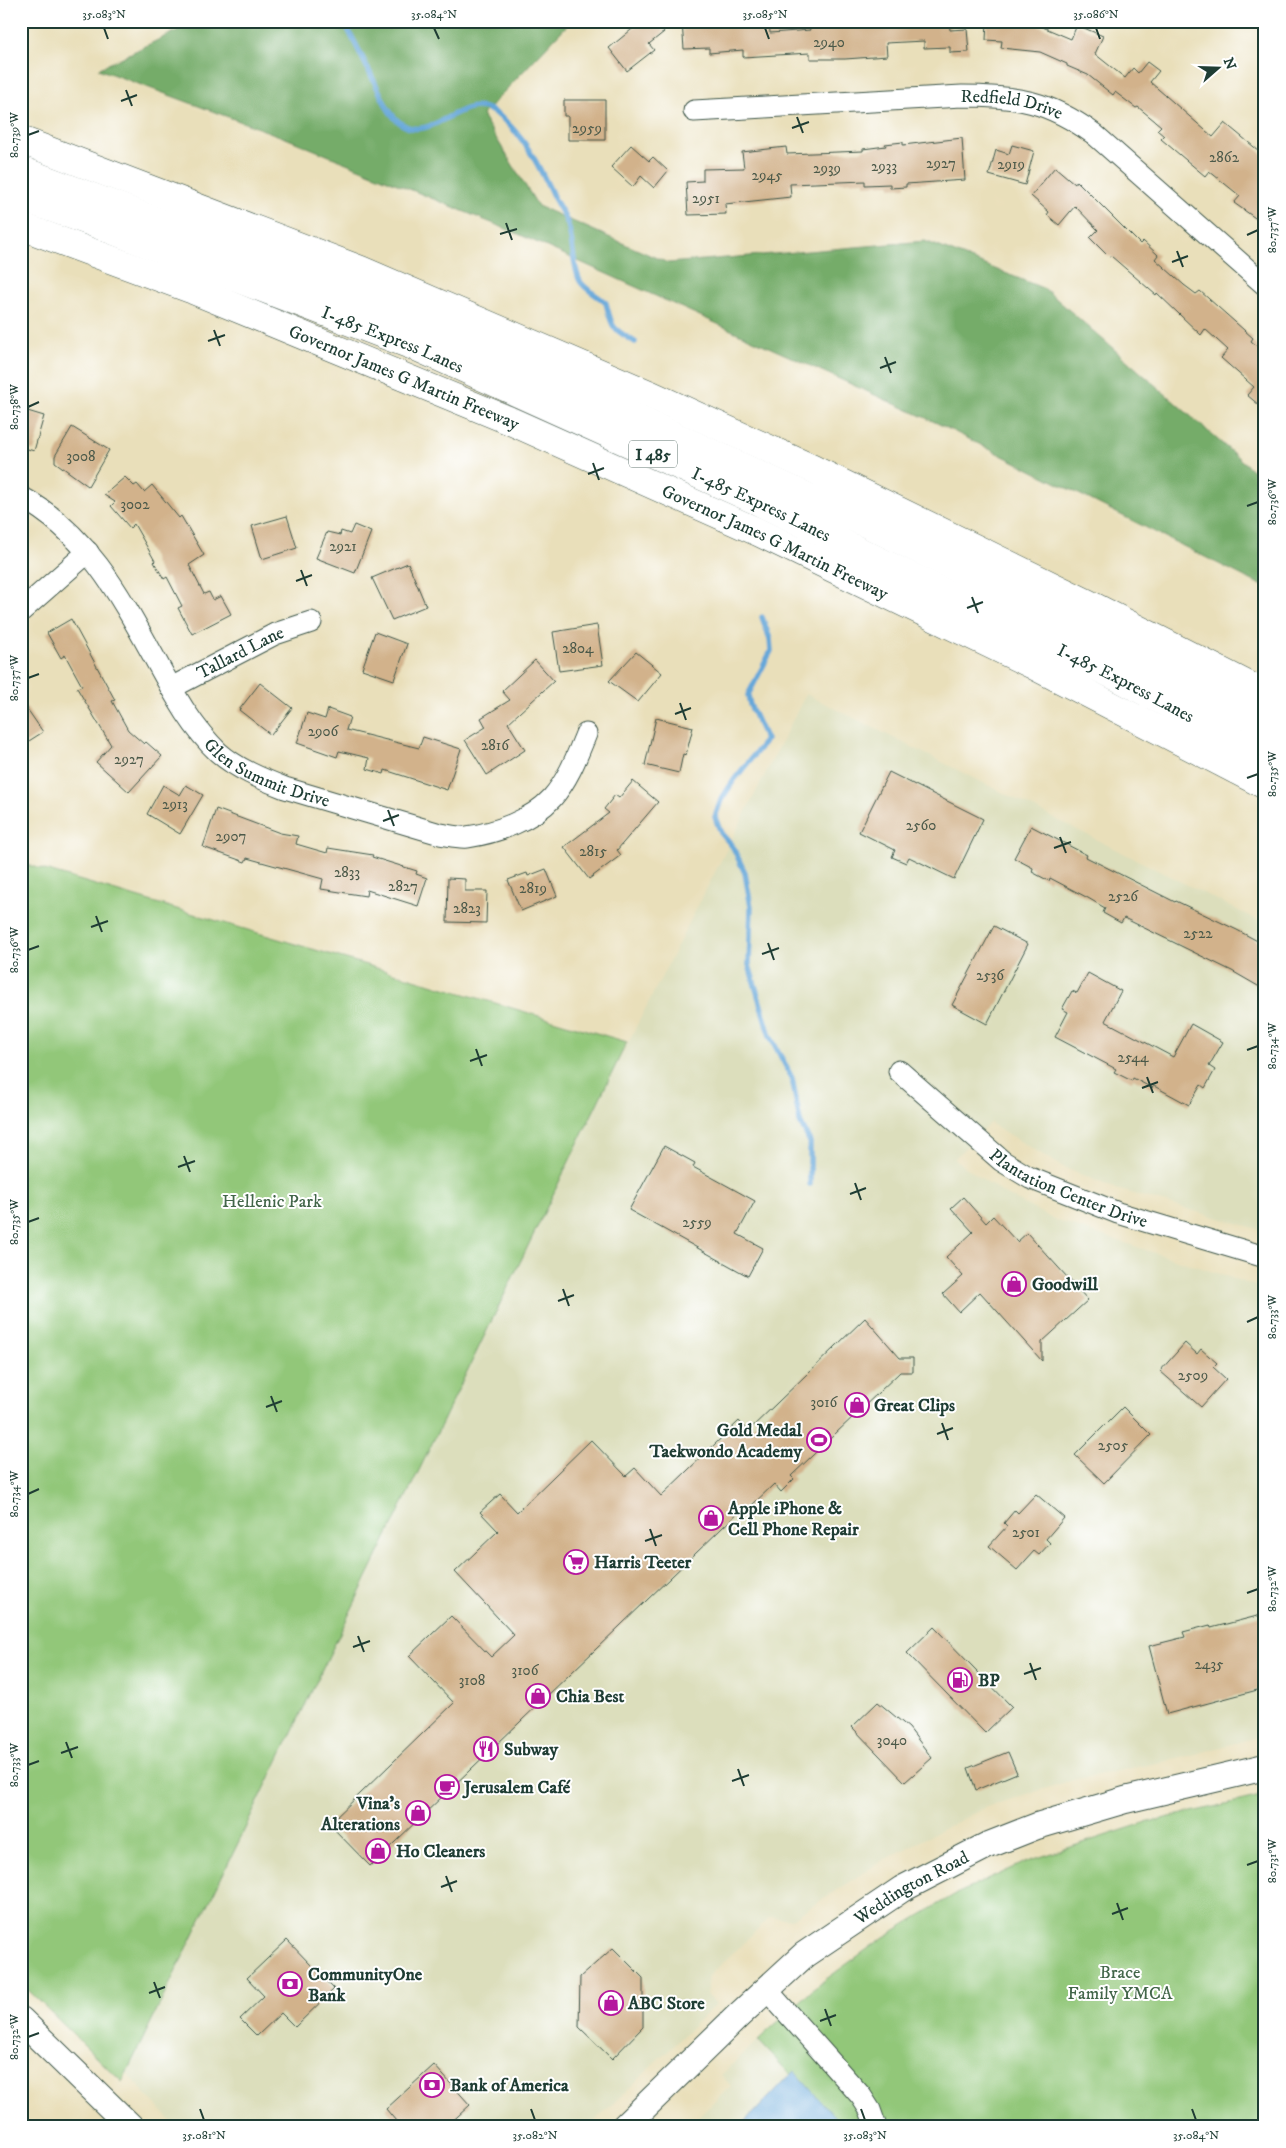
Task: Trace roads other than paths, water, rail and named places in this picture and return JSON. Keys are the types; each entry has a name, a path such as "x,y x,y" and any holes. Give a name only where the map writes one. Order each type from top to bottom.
{"highway":[{"path":"21,140 360,270 649,394 812,469 1087,602 1265,694"},
{"name":"I-485 Express Lanes","path":"21,170 337,289 606,404 867,524 1142,660 1265,724"},
{"name":"I-485 Express Lanes","path":"21,197 421,349 755,500 1121,679 1265,756"},
{"name":"Governor James G Martin Freeway","path":"21,226 193,290 508,420 758,532 1035,666 1265,785"}],"main road":[{"name":"Weddington Road","path":"624,2127 804,1955 902,1889 986,1846 1037,1826 1084,1811 1265,1767"},
{"path":"21,2020 131,2127"}],"street":[{"name":"Redfield Drive","path":"694,112 962,96 993,96 1035,102 1074,120 1094,134 1265,285"},
{"name":"Glen Summit Drive","path":"21,497 56,519 88,552 118,592 171,688 199,732 220,754 248,772 285,788 440,834 465,837 505,828 539,810 553,797 574,765 586,734"},
{"path":"21,611 88,552"},
{"name":"Tallard Lane","path":"171,688 275,634 311,622"},
{"name":"Plantation Center Drive","path":"899,1071 1002,1160 1030,1178 1118,1213 1265,1257"},
{"path":"767,1990 861,2096 870,2110 876,2127"}],"water":[{"path":"794,2071 835,2117 839,2127 748,2127 744,2123"}],"waterway":[{"path":"344,21 387,107 399,122 412,128 425,127 464,110 477,107 490,110 511,127 536,161 565,218 570,231 576,269 580,281 606,303 614,327 635,342"},
{"path":"762,617 770,639 771,651 748,695 750,705 766,740 734,780 721,800 715,817 721,833 733,847 745,873 751,907 749,965 770,1036 792,1078 800,1122 810,1142 810,1184"}],"place":[{"name":"Goodwill","path":"1014,1284"},
{"name":"Great Clips","path":"857,1405"},
{"name":"Gold Medal Taekwondo Academy","path":"819,1440"},
{"name":"Apple iPhone & Cell Phone Repair","path":"711,1518"},
{"name":"Harris Teeter","path":"576,1562"},
{"name":"BP","path":"960,1680"},
{"name":"Chia Best","path":"538,1696"},
{"name":"Subway","path":"486,1749"},
{"name":"Jerusalem Café","path":"447,1787"},
{"name":"Vina’s Alterations","path":"418,1813"},
{"name":"Ho Cleaners","path":"378,1851"},
{"name":"CommunityOne Bank","path":"290,1984"},
{"name":"ABC Store","path":"611,2003"},
{"name":"Bank of America","path":"432,2085"}],"park label":[{"name":"Hellenic Park","path":"272,1201"},
{"name":"Brace Family YMCA","path":"1120,1982"}]}
